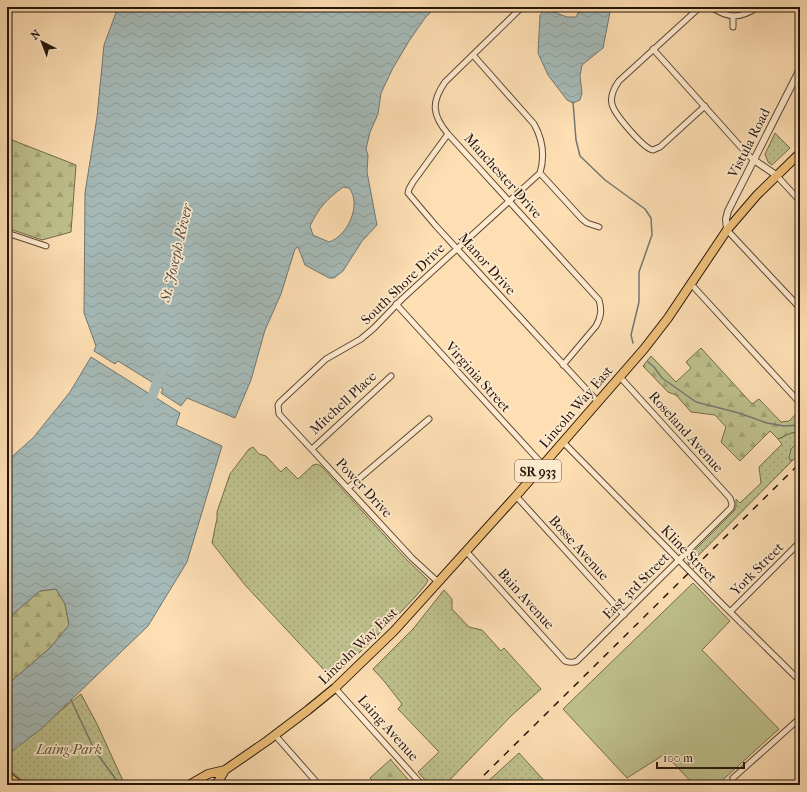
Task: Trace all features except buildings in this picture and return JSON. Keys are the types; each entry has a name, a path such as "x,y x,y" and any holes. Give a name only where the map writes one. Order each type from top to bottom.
{"highway":[{"path":"7,776 18,785"}],"main road":[{"name":"Lincoln Way East","path":"189,785 208,774 225,770 275,735 335,688 394,631 516,496 620,377 656,334 727,230 744,209 776,175 800,153"},
{"name":"Lincoln Way East","path":"214,785 218,782 225,770"}],"street":[{"name":"Manchester Drive","path":"522,7 445,82 438,92 435,103 436,113 438,120 448,134 598,300 601,306 600,319 596,326 563,365"},
{"path":"700,7 619,81 612,95 615,112 645,147 653,150 660,147 705,106"},
{"path":"711,7 733,17 748,13 758,7"},
{"path":"733,17 733,27"},
{"path":"654,49 748,155 776,175 800,201"},
{"path":"473,55 534,124 543,146 543,158 540,173 582,219 587,223 599,227"},
{"name":"Vistula Road","path":"727,230 726,219 728,212 800,70"},
{"name":"Manor Drive","path":"448,134 413,182 408,193 457,249 598,402"},
{"name":"South Shore Drive","path":"278,405 326,359 367,335 396,304 540,173"},
{"path":"727,230 800,308"},
{"path":"7,232 46,246"},
{"path":"691,284 800,403"},
{"name":"Virginia Street","path":"396,304 543,465"},
{"name":"Mitchell Place","path":"312,449 391,376"},
{"name":"Roseland Avenue","path":"620,377 728,496 732,504"},
{"name":"Power Drive","path":"278,405 279,414 412,558 438,582"},
{"path":"348,488 430,419"},
{"name":"Kline Street","path":"563,442 800,681"},
{"name":"Bosse Avenue","path":"516,496 624,615"},
{"name":"East 3rd Street","path":"569,662 577,661 731,508 732,504"},
{"name":"York Street","path":"730,612 800,542"},
{"name":"Bain Avenue","path":"466,551 565,661 569,662"},
{"name":"Laing Avenue","path":"335,688 422,785"},
{"path":"733,778 800,718"},
{"path":"275,735 320,785"}],"green space":[{"path":"775,133 790,148 772,165 768,162 765,154"},
{"path":"7,138 76,165 71,232 42,240 7,228"},
{"path":"701,348 752,404 759,399 781,422 789,421 800,410 800,431 778,439 770,431 740,461 721,442 726,427 715,415 691,412 676,395 668,392 643,366 651,356 676,382 691,368 686,362"},
{"path":"800,431 800,440 791,449 790,460 793,460 689,565 687,559 688,557 734,511 736,507 736,499 740,503 761,483 759,467 782,444 778,439"},
{"path":"800,440 800,454 793,460 790,460 791,449"},
{"path":"253,447 259,454 266,456 281,472 286,467 298,479 313,465 317,464 321,466 406,559 428,580 425,586 404,609 343,668 340,669 335,665 326,672 245,585 212,543 217,512 230,474 249,449"},
{"path":"693,583 730,621 702,650 779,729 717,785 694,785 665,754 627,778 563,709"},
{"path":"56,589 65,604 69,625 51,647 7,685 7,622 14,613 40,591"},
{"path":"444,590 452,599 452,609 469,627 482,630 501,651 504,648 541,689 511,716 445,785 429,785 418,772 439,752 398,709 402,704 373,669 413,629"},
{"name":"Laing Park","path":"81,694 97,724 124,783 127,785 28,785 7,768 7,754"},
{"path":"519,753 548,785 484,785"},
{"path":"391,759 413,785 376,785 370,778"}],"water":[{"path":"118,7 443,7 432,11 425,18 393,68 381,93 378,114 370,132 366,149 368,155 367,172 377,225 362,241 343,271 334,278 329,278 305,265 298,247 295,249 281,294 265,330 251,380 235,418 187,398 181,406 161,393 163,389 118,361 115,364 94,351 96,346 84,313 85,193 97,117 104,45","holes":["343,187 349,188 353,195 353,211 351,219 342,233 336,239 329,242 313,235 310,226 320,208"]},
{"path":"581,7 611,7 603,48 582,65 580,76 582,93 580,100 573,103 567,100 548,75 538,53 540,15 545,9 567,17 576,17"},
{"path":"91,357 180,413 176,425 222,446 187,562 148,626 41,729 7,755 7,685 51,647 69,625 65,604 56,589 40,591 14,613 7,622 7,461 33,438 70,392"}],"waterway":[{"path":"573,102 576,140 580,156 605,180 645,209 651,218 652,235 639,272 639,302 631,335 633,343"},
{"path":"648,362 654,367 662,378 696,402 739,413 767,423 784,426 800,425"},
{"name":"St. Joseph River","path":"148,408 161,372"},
{"path":"71,700 95,751 119,785"}],"railway":[{"path":"474,785 800,463"}]}
